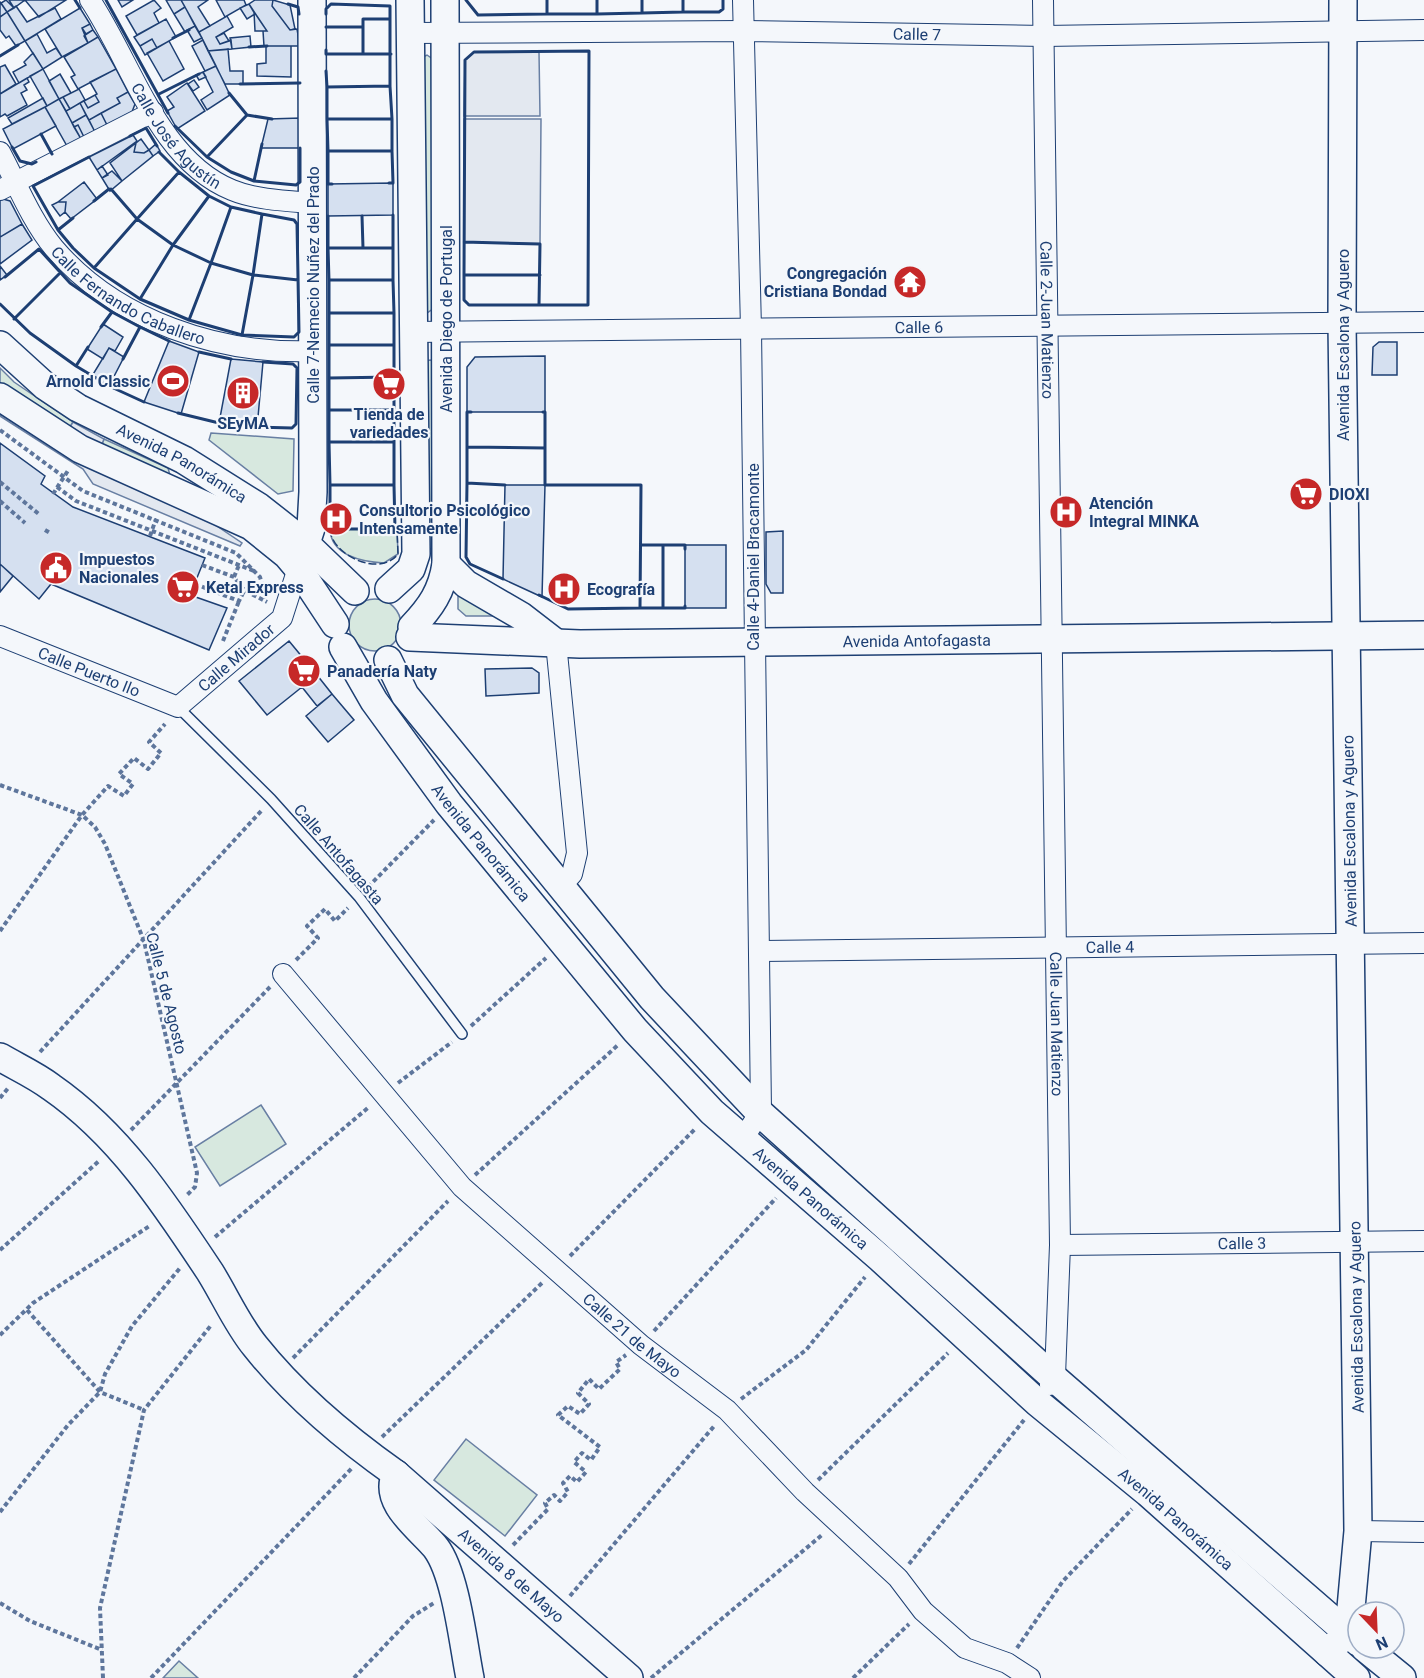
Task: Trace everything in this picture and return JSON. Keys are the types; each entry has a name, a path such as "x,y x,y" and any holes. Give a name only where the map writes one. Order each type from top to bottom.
{"main road":[{"name":"Calle 7-Nemecio Nuñez del Prado","path":"302,556 311,528 313,506 312,0"},
{"name":"Avenida Diego de Portugal","path":"389,589 411,569 416,554 410,0"},
{"name":"Avenida Diego de Portugal","path":"411,632 434,604 443,582 446,564 445,0"},
{"name":"Avenida Escalona y Aguero","path":"1343,0 1342,322 1355,1242 1357,1600"},
{"name":"Avenida Panorámica","path":"0,345 20,367 78,408 184,460 259,507 302,556 339,635 374,701 449,804 635,1030 712,1112 742,1140 880,1258 1038,1403 1148,1493 1356,1678"},
{"name":"Avenida Panorámica","path":"0,398 80,449 250,526 302,556 355,591"},
{"path":"446,564 466,584 521,616 556,643"},
{"path":"372,586 389,589 407,604 411,632 405,647 388,660 363,661 339,635 338,611 345,599 355,591 372,586"},
{"name":"Avenida Antofagasta","path":"411,632 556,643 1424,635"},
{"name":"Avenida Panorámica","path":"388,660 401,689 622,961 700,1051 760,1113 1054,1378 1346,1631"},
{"path":"596,983 622,961"},
{"name":"Avenida 8 de Mayo","path":"0,1057 51,1086 118,1144 170,1212 253,1343 278,1373 366,1453 396,1474 629,1678"},
{"path":"396,1474 393,1488 398,1502 406,1516 436,1549 448,1573 470,1678"},
{"path":"1328,1653 1346,1646"},
{"name":"Avenida Panorámica","path":"1380,1660 1402,1678"}],"street":[{"name":"Calle José Agustín","path":"90,0 153,112 184,157 207,177 232,190 252,196 313,203"},
{"name":"Calle 4-Daniel Bracamonte","path":"743,0 751,329 753,640 760,951 760,1113"},
{"name":"Calle 2-Juan Matienzo","path":"1043,0 1052,639"},
{"name":"Calle 7","path":"410,33 743,31 1231,38 1343,31 1424,30"},
{"path":"8,187 153,112"},
{"name":"Calle Fernando Caballero","path":"0,152 8,187 53,246 82,276 124,306 186,333 235,347 314,351"},
{"name":"Calle 6","path":"413,332 1424,322"},
{"name":"Calle Mirador","path":"178,706 282,618 302,556"},
{"name":"Calle Puerto Ilo","path":"0,636 178,706"},
{"name":"Calle Juan Matienzo","path":"1052,639 1060,1245 1054,1378"},
{"path":"556,643 578,853 572,874 561,886"},
{"name":"Calle 4","path":"760,951 1424,943"},
{"name":"Calle 21 de Mayo","path":"283,974 462,1187 641,1345 727,1410 805,1492 898,1578 923,1611 965,1648 1007,1663 1030,1678"},
{"path":"742,1140 760,1113"},
{"name":"Calle 3","path":"1060,1245 1424,1241"},
{"path":"1038,1403 1054,1378"},
{"path":"1358,1531 1424,1532"}],"lane":[{"name":"Calle Antofagasta","path":"178,706 272,799 359,897 462,1034"}],"path":[{"path":"0,429 83,491 236,553 254,571 265,589 267,602 244,590 234,577 202,565"},
{"path":"53,494 73,462"},
{"path":"0,482 40,514"},
{"path":"57,487 76,501 254,571"},
{"path":"0,501 25,523"},
{"path":"162,522 165,515"},
{"path":"150,536 156,519"},
{"path":"45,530 50,533"},
{"path":"234,577 239,565"},
{"path":"195,584 239,601"},
{"path":"222,645 244,590"},
{"path":"0,931 82,815 108,786 124,796 133,784 120,774 134,758 148,769 161,753 149,742 178,706"},
{"path":"0,785 82,815"},
{"path":"23,1070 272,799"},
{"path":"0,1250 118,1144 318,938 307,926 325,909 335,921 449,804"},
{"name":"Calle 5 de Agosto","path":"0,1335 33,1303 170,1212 195,1187 197,1173 144,940 105,844 95,827 82,815"},
{"path":"151,1678 366,1453 557,1269 712,1112"},
{"path":"497,1564 548,1509 545,1503 554,1495 560,1501 568,1492 563,1483 570,1476 578,1482 586,1472 574,1462 578,1457 582,1453 591,1460 600,1447 558,1415 568,1406 580,1414 589,1404 578,1393 589,1379 599,1389 620,1369 616,1362 641,1345 791,1182"},
{"path":"0,1512 68,1425 100,1392 105,1374 132,1326 196,1251"},
{"path":"556,1612 727,1410 806,1350 880,1258"},
{"path":"103,1678 100,1608 144,1410 229,1302"},
{"path":"27,1310 100,1392 144,1410"},
{"path":"805,1492 966,1336"},
{"path":"898,1578 1038,1403"},
{"path":"1007,1663 1063,1581 1148,1493"},
{"path":"651,1678 837,1522"},
{"path":"354,1678 413,1616 452,1593"},
{"path":"0,1603 30,1621 102,1650"},
{"path":"853,1678 923,1611"}],"shaded area":[{"path":"474,52 539,52 540,116 464,116 465,60"},
{"path":"427,55 434,60 434,308 427,313 423,57"},
{"path":"464,119 541,119 540,244 464,242"},
{"path":"426,361 433,361 438,549 426,549"},
{"path":"0,368 14,382 73,422 67,432 0,387"},
{"path":"0,408 190,508 242,543 240,546 93,484 83,469 0,416"},
{"path":"73,422 104,439 100,449 67,432"},
{"path":"211,433 294,439 293,491 278,494 209,440"},
{"path":"104,439 168,468 170,475 168,478 100,449"},
{"path":"330,529 397,529 398,554 384,563 358,559 336,546"},
{"path":"458,594 504,616 466,616 458,609"},
{"path":"375,599 385,601 393,607 399,615 401,625 399,635 393,643 385,649 375,651 365,649 357,643 351,635 349,625 351,615 357,607 365,601"},
{"path":"261,1105 286,1144 220,1186 195,1147"},
{"path":"466,1439 537,1495 505,1536 434,1480"},
{"path":"179,1661 198,1678 163,1678"}],"building":[{"path":"6,0 14,8 7,12 1,3"},
{"path":"9,0 25,0 14,8"},
{"path":"25,0 66,0 39,17"},
{"path":"118,0 133,0 122,7"},
{"path":"154,0 161,8 154,13 159,23 137,35 126,16"},
{"path":"166,0 181,0 185,7 174,14"},
{"path":"181,0 208,0 198,7 210,26 199,32"},
{"path":"216,0 244,0 246,5 225,17"},
{"path":"255,0 273,0 272,6 290,30 297,29 300,46 264,46 263,31 267,31 249,4"},
{"path":"273,0 290,5 295,29 290,30 272,6"},
{"path":"0,2 7,12 0,17"},
{"path":"249,4 255,14 247,19 240,8"},
{"path":"16,6 27,22 55,8 61,19 25,41 7,12"},
{"path":"185,7 195,26 185,32 174,14"},
{"path":"80,8 90,24 82,28 88,43 62,57 45,29"},
{"path":"7,12 25,41 16,46 9,36 6,38 0,30 0,17"},
{"path":"254,12 267,31 255,31"},
{"path":"227,16 233,27 216,37 220,44 231,40 232,49 208,51 199,32"},
{"path":"166,19 176,37 157,48 152,39 140,46 134,37"},
{"path":"90,24 93,30 86,34 82,28"},
{"path":"195,26 202,38 194,42 187,30"},
{"path":"93,30 98,37 88,43 84,36"},
{"path":"224,33 229,41 220,44 216,37"},
{"path":"37,34 47,53 56,48 62,57 43,69 25,41"},
{"path":"250,36 251,47 232,49 230,38"},
{"path":"98,37 116,69 78,89 71,77 75,75 64,57"},
{"path":"152,39 157,48 145,55 140,46"},
{"path":"203,40 216,66 205,71 192,46"},
{"path":"169,41 184,69 163,81 147,53"},
{"path":"266,46 291,46 291,77 257,76 257,64 266,63"},
{"path":"228,49 230,71 243,71 243,84 225,84 208,51"},
{"path":"33,53 43,69 19,83 13,72 26,65 24,62"},
{"path":"5,65 16,84 0,94 0,67"},
{"path":"216,66 230,95 207,110 201,100 213,92 203,72"},
{"path":"43,69 59,99 47,106 30,76"},
{"path":"116,69 128,92 117,98 120,103 89,120 80,103 97,94 90,82"},
{"path":"203,72 206,77 199,80 196,75"},
{"path":"60,74 71,93 59,99 49,81"},
{"path":"27,78 29,82 24,85 27,90 21,93 27,105 7,116 5,114 0,117 0,94"},
{"path":"194,80 199,87 193,91 188,84"},
{"path":"187,83 205,111 177,129 167,111 174,107 167,97"},
{"path":"79,89 85,100 70,109 63,97"},
{"path":"128,92 135,104 132,112 107,125 101,113 120,103 117,98"},
{"path":"95,95 99,102 88,108 84,101"},
{"path":"63,97 70,109 66,111 59,99"},
{"path":"43,98 47,106 12,124 8,118"},
{"path":"59,99 81,139 67,146 45,107"},
{"path":"80,103 86,115 72,123 66,111"},
{"path":"45,107 56,126 13,149 3,129"},
{"path":"101,113 107,125 95,132 89,120"},
{"path":"86,115 95,132 84,137 78,125 74,127 72,123"},
{"path":"301,118 300,148 261,148 268,119"},
{"path":"78,125 84,137 81,139 74,127"},
{"path":"133,135 137,141 97,170 89,157"},
{"path":"141,139 149,150 144,153 134,152 136,143"},
{"path":"136,143 134,152 144,153 149,150 153,156 122,181 110,163"},
{"path":"156,144 160,151 153,156 149,150"},
{"path":"102,166 108,175 102,178 97,170"},
{"path":"112,171 122,181 110,191 102,178"},
{"path":"84,182 97,199 71,219 65,212 66,202 58,202"},
{"path":"393,183 393,215 328,216 328,184"},
{"path":"0,200 10,201 22,224 0,237"},
{"path":"66,202 65,212 60,216 52,205"},
{"path":"22,224 32,240 0,264 0,237"},
{"path":"0,266 7,275 0,280"},
{"path":"103,324 123,337 115,351 109,348 103,359 87,349"},
{"path":"169,341 199,352 181,414 144,402"},
{"path":"1379,342 1397,342 1397,375 1372,375 1373,347"},
{"path":"109,348 124,357 109,386 92,376"},
{"path":"545,356 545,412 467,412 467,367 475,357"},
{"name":"SEyMA","path":"231,359 263,362 257,428 219,423"},
{"path":"0,443 45,476 41,484 73,507 205,558 190,595 227,608 209,650 51,584 39,599 0,564"},
{"path":"505,485 545,485 542,597 503,579"},
{"path":"783,531 783,593 771,593 766,584 766,532"},
{"path":"685,545 726,545 726,608 685,608"},
{"path":"0,564 13,576 0,592"},
{"path":"289,641 317,675 267,715 239,681"},
{"path":"532,668 539,673 539,693 486,696 485,669"},
{"path":"317,675 332,694 317,706 302,687"},
{"path":"332,694 354,720 328,742 306,716"}],"fence":[{"path":"330,529 332,539 347,555 358,560 380,564 390,561 398,554 397,529 395,529"}],"wall":[{"path":"75,0 80,8"},
{"path":"106,0 168,113"},
{"path":"466,0 478,15 547,14 547,0"},
{"path":"547,14 597,14 597,0"},
{"path":"597,14 642,13 642,0"},
{"path":"683,0 683,12 719,12 723,9 723,0"},
{"path":"288,4 298,7 299,14"},
{"path":"326,14 326,9 331,4 390,6 390,86 327,87 326,71"},
{"path":"642,13 683,12"},
{"path":"363,54 363,19 390,19"},
{"path":"326,27 363,27"},
{"path":"173,38 189,30"},
{"path":"0,56 18,45"},
{"path":"249,47 267,46"},
{"path":"326,50 326,54 391,54"},
{"path":"464,242 540,244 539,305 588,305 589,51 474,52 465,60 464,275 540,275"},
{"path":"159,94 199,74"},
{"path":"240,84 300,83"},
{"path":"327,87 327,119 392,119 390,86"},
{"path":"229,93 247,115 272,119"},
{"path":"175,126 207,157 247,115"},
{"path":"327,119 328,151 392,151 392,119"},
{"path":"130,136 146,128 157,146"},
{"path":"41,134 52,154"},
{"path":"207,157 231,172 254,181 262,144"},
{"path":"12,147 20,161 32,164 36,162"},
{"path":"254,181 296,185 300,182 300,148"},
{"path":"328,151 328,184 332,184"},
{"path":"389,183 393,183 392,151"},
{"path":"159,152 179,172"},
{"path":"58,230 33,186 89,157"},
{"path":"189,320 140,299 173,245 137,219 179,172 209,196"},
{"path":"94,201 109,189"},
{"path":"111,189 137,219 94,268 140,299"},
{"path":"231,207 209,196 173,245 211,263 189,320 242,335"},
{"path":"262,214 231,207 211,263 253,275 242,335 294,337 299,332 297,224 294,220 262,214 253,275 298,280"},
{"path":"328,216 328,248 393,248 393,215"},
{"path":"362,216 363,248"},
{"path":"73,218 58,230 94,268"},
{"path":"328,248 329,280 393,280 393,248"},
{"path":"5,277 39,249 70,283 112,312"},
{"path":"14,319 60,273"},
{"path":"464,275 464,300 469,305 539,305"},
{"path":"329,280 329,313 394,313 393,280"},
{"path":"0,304 30,333 76,366"},
{"path":"101,327 112,312 140,327"},
{"path":"329,313 329,345 394,345 394,313"},
{"path":"123,359 140,327 169,341"},
{"path":"329,345 329,378 394,377 394,345"},
{"path":"88,347 76,366 96,378"},
{"path":"199,352 231,359"},
{"path":"254,427 292,428 296,424 297,368 293,364 263,362"},
{"path":"329,378 329,410 394,410 394,377"},
{"path":"111,383 109,386 144,402"},
{"path":"329,410 329,442 394,442 394,410"},
{"path":"467,447 467,412 471,412"},
{"path":"543,412 545,412 545,448"},
{"path":"178,413 219,423"},
{"path":"329,442 330,485 394,485 394,442"},
{"path":"467,483 467,447 545,448 545,485 641,485 640,608 568,609 539,595"},
{"path":"503,579 470,564 466,557 467,483 505,485"},
{"path":"330,485 330,529 395,529 394,485"},
{"path":"640,608 663,608 663,545 641,545"},
{"path":"663,545 685,545 685,549"},
{"path":"663,608 685,608 685,606"}],"place":[{"name":"Congregación Cristiana Bondad","path":"910,282"},
{"name":"Arnold Classic","path":"173,381"},
{"name":"Tienda de variedades","path":"389,384"},
{"name":"SEyMA","path":"243,393"},
{"name":"DIOXI","path":"1306,494"},
{"name":"Atención Integral MINKA","path":"1066,512"},
{"name":"Consultorio Psicológico Intensamente","path":"336,519"},
{"name":"Impuestos Nacionales","path":"56,568"},
{"name":"Ketal Express","path":"183,587"},
{"name":"Ecografía","path":"564,589"},
{"name":"Panadería Naty","path":"304,671"}]}
